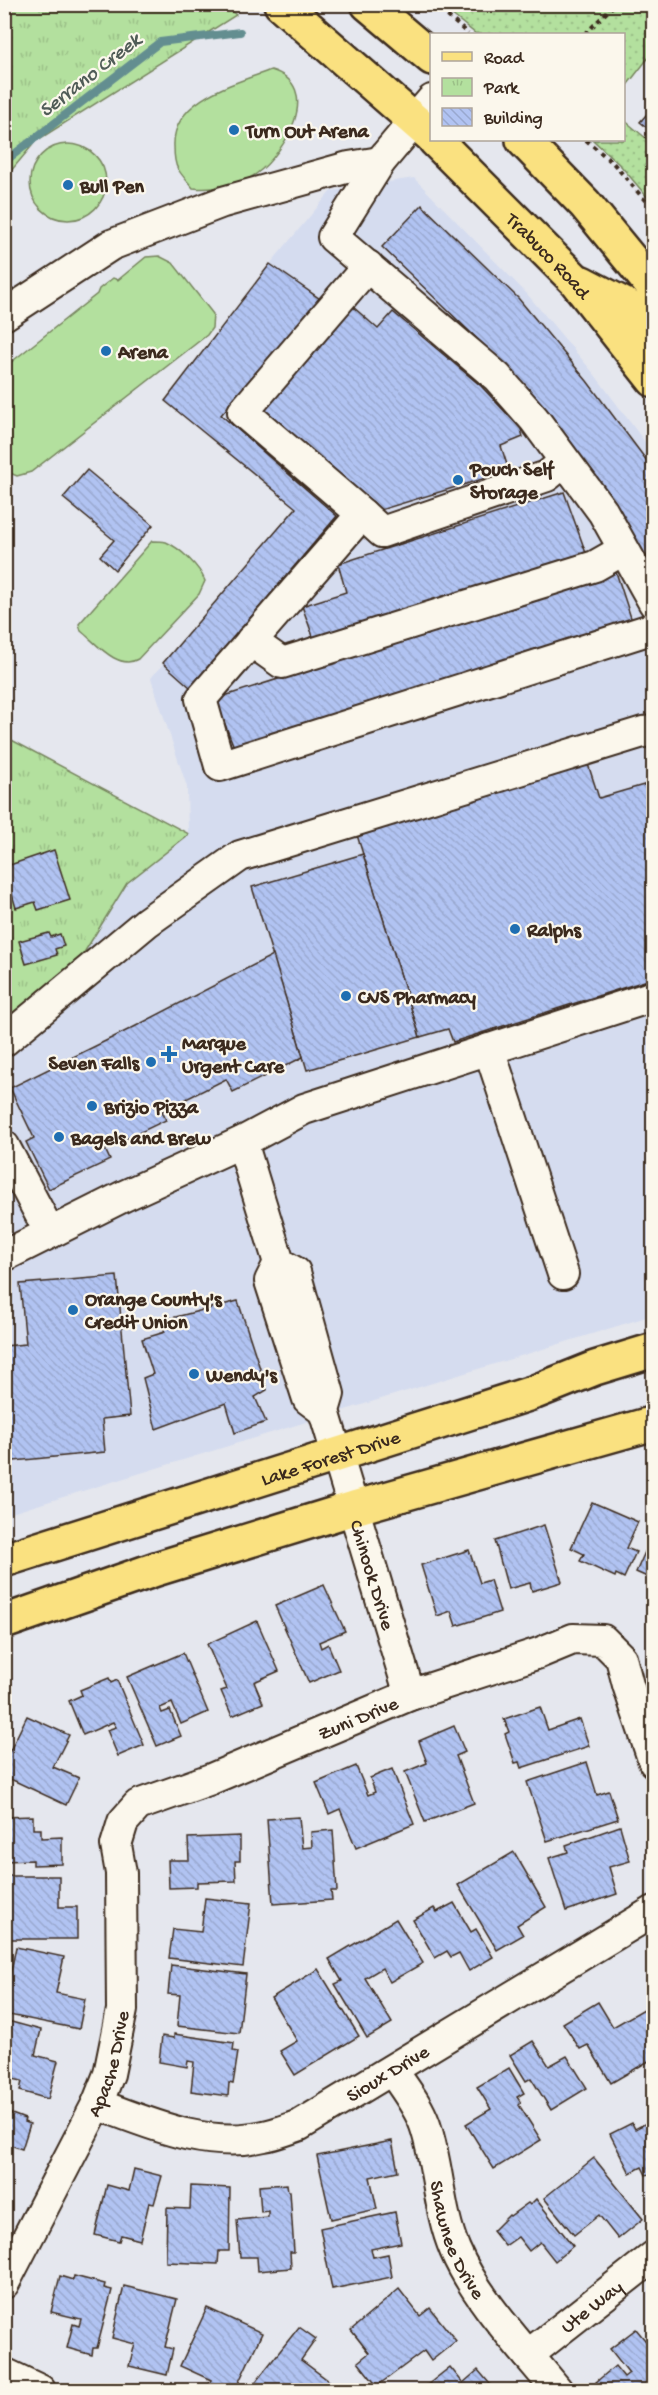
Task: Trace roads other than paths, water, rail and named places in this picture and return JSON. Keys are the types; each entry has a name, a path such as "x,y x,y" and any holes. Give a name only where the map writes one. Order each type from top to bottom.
{"main road":[{"name":"Trabuco Road","path":"281,4 428,124"},
{"path":"368,4 430,56"},
{"name":"Trabuco Road","path":"444,141 575,280 654,380"},
{"path":"524,141 585,204 654,288"},
{"path":"575,280 632,309 654,336"},
{"name":"Lake Forest Drive","path":"4,1560 535,1392 595,1368 654,1350"},
{"path":"4,1622 156,1569 354,1508 654,1423"}],"street":[{"path":"428,124 380,162 333,237 497,377 534,419 603,512 654,603"},
{"path":"4,315 111,245 223,202 349,167 380,162"},
{"path":"368,266 243,412 382,532 547,476 564,462"},
{"path":"362,514 201,699 220,766 654,628"},
{"path":"251,641 282,663 595,566 623,550"},
{"path":"4,1041 147,922 240,856 643,732 654,731"},
{"path":"4,1256 124,1196 242,1142 304,1108 654,996"},
{"path":"489,1049 563,1274"},
{"name":"Chinook Drive","path":"242,1142 279,1263 270,1281 308,1400 324,1411 410,1695"},
{"path":"4,1146 50,1233"},
{"name":"Zuni Drive","path":"123,1822 138,1805 211,1779 410,1695 539,1653 573,1639 603,1640 621,1658 654,1762"},
{"name":"Apache Drive","path":"4,2283 97,2104 109,2074 122,2010 121,1874 116,1845 123,1822"},
{"name":"Sioux Drive","path":"97,2104 159,2127 192,2136 225,2140 264,2136 300,2125 654,1911"},
{"name":"Shawnee Drive","path":"393,2070 424,2123 433,2152 445,2217 454,2248 470,2280 556,2391"},
{"name":"Ute Way","path":"528,2355 654,2256"},
{"path":"4,2373 40,2391"}],"waterway":[{"name":"Serrano Creek","path":"4,162 160,42 240,32"}],"place":[{"name":"Turn Out Arena","path":"234,130"},
{"name":"Bull Pen","path":"68,185"},
{"name":"Arena","path":"106,351"},
{"name":"Pouch Self Storage","path":"458,480"},
{"name":"Ralphs","path":"515,929"},
{"name":"CVS Pharmacy","path":"346,996"},
{"name":"Marque Urgent Care","path":"169,1054"},
{"name":"Seven Falls","path":"151,1062"},
{"name":"Brizio Pizza","path":"92,1106"},
{"name":"Bagels and Brew","path":"59,1137"},
{"name":"Orange County's Credit Union","path":"73,1310"},
{"name":"Wendy's","path":"194,1374"}]}
